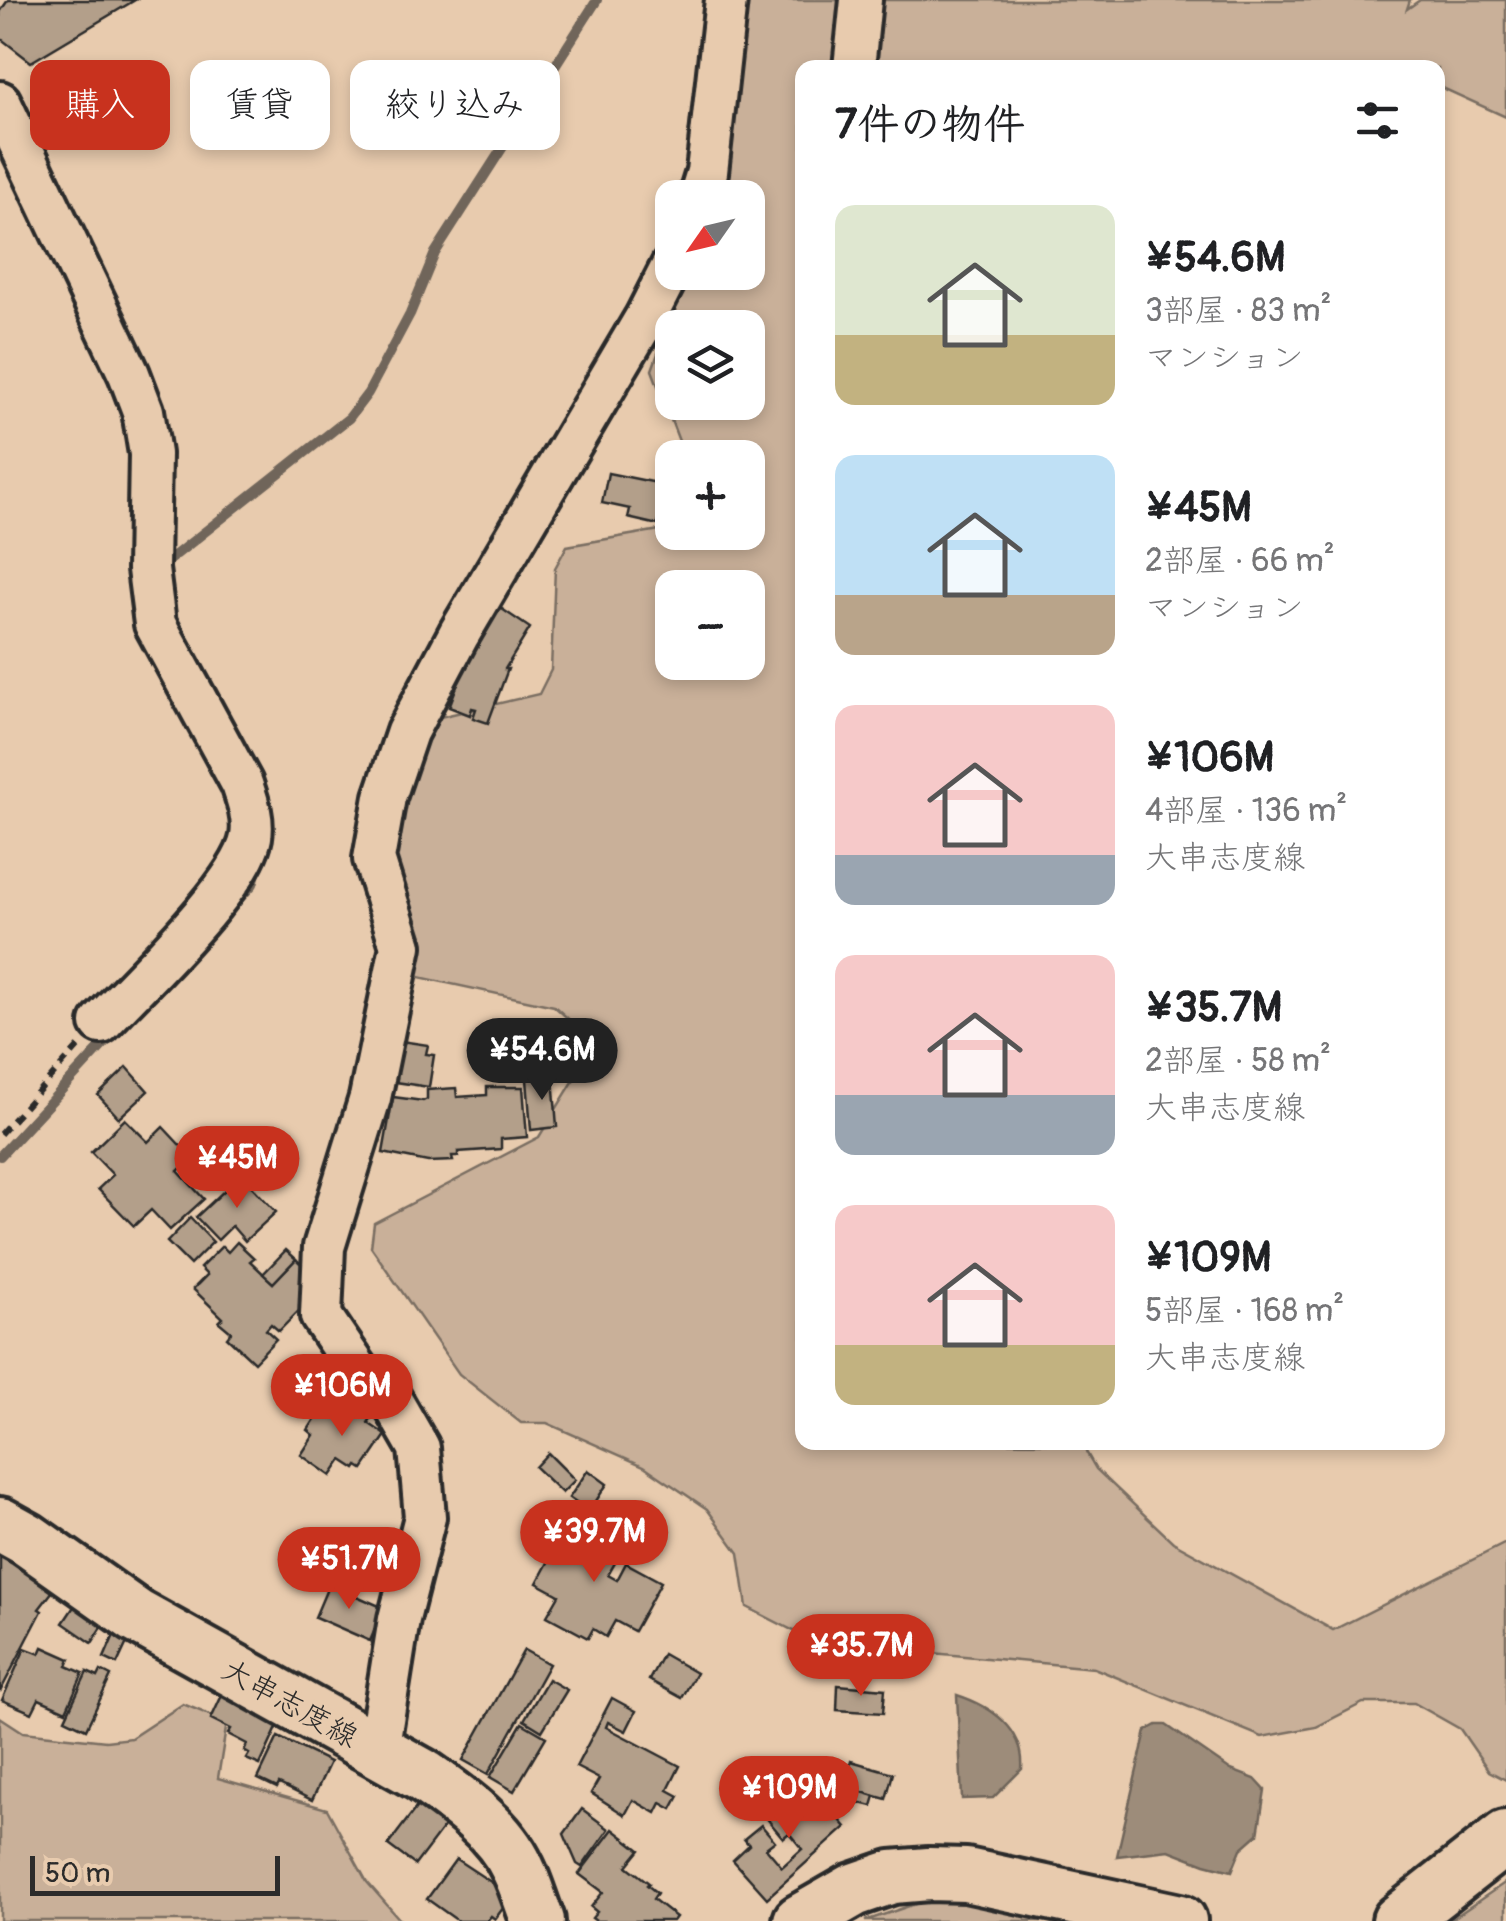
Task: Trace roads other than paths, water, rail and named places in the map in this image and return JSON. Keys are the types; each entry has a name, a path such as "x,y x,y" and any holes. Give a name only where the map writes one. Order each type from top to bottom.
{"main road":[{"name":"大串志度線","path":"0,1524 28,1539 136,1616 462,1802 491,1831 517,1866 538,1921"},
{"path":"1398,1921 1506,1837"},
{"path":"800,1921 854,1890 892,1877 929,1874 966,1874 1180,1921"}],"street":[{"path":"705,180 726,0"},
{"path":"855,60 861,0"},
{"path":"0,102 144,411 150,454 148,569 155,624 242,784 251,810 250,837 242,861 225,889 101,1023"},
{"path":"378,1751 400,1619 425,1516 420,1448 389,1396 365,1381 322,1316 324,1247 370,1098 401,946 374,859 385,797 406,732 459,634 660,290"}],"waterway":[{"path":"162,570 164,564 349,418 368,393 410,314 435,253 597,0"},
{"path":"240,898 253,884 258,866"},
{"path":"0,1156 106,1042"}]}
